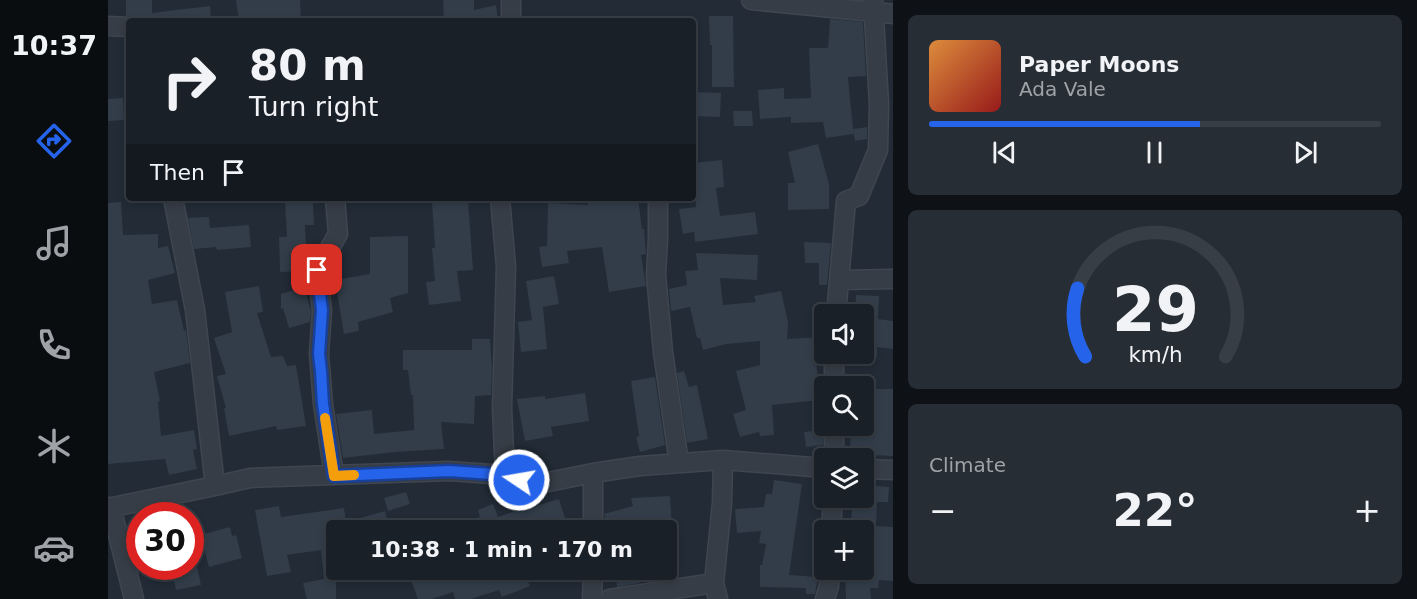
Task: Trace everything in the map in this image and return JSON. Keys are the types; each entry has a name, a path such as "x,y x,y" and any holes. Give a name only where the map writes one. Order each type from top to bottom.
{"street":[{"path":"511,0 511,18"},
{"path":"751,0 873,6 893,14"},
{"path":"837,304 846,201 859,196 878,150 879,104 873,6"},
{"path":"108,26 126,27"},
{"path":"174,201 195,310 216,486"},
{"path":"334,476 323,404 319,354 322,310 317,270 338,234 335,201"},
{"path":"500,201 506,266 502,408 506,475"},
{"path":"658,201 656,275 663,352 679,463"},
{"path":"839,280 893,279"},
{"path":"610,599 716,591 723,460"},
{"path":"134,599 110,507 249,478 449,471 506,475 533,485 593,472 723,460 814,467"},
{"path":"874,469 893,470"},
{"path":"593,472 593,520"},
{"path":"592,599 593,580"},
{"path":"825,599 829,580"}],"building":[{"path":"126,0 152,0 152,13 210,6 211,18 136,18 126,16"},
{"path":"236,0 300,0 301,18 239,18"},
{"path":"443,0 474,0 474,10 496,5 498,18 444,18"},
{"path":"709,16 733,16 734,87 712,87"},
{"path":"830,19 863,22 866,76 848,77 853,129 867,127 867,139 855,141 853,130 853,134 826,138 823,122 791,123 791,117 760,119 758,90 784,88 784,99 811,98 809,48 828,48"},
{"path":"696,92 721,93 720,117 696,116"},
{"path":"123,98 124,120 108,121 108,99"},
{"path":"733,111 752,111 753,126 734,126"},
{"path":"818,144 829,184 829,209 788,210 788,183 795,183 788,152"},
{"path":"722,160 724,187 716,188 720,216 755,212 758,234 695,242 694,232 683,234 679,209 696,207 696,163"},
{"path":"468,201 473,270 457,271 461,301 429,305 426,282 435,281 432,202"},
{"path":"587,201 638,201 642,229 644,229 646,254 641,255 646,286 609,292 602,247 567,251 569,263 542,267 539,247 547,246 548,203 588,205"},
{"path":"121,202 123,235 158,234 158,248 168,246 175,273 148,280 152,304 177,300 184,331 186,330 190,363 154,372 160,401 158,402 161,436 194,430 197,449 193,450 197,469 169,475 165,459 108,464 108,203"},
{"path":"313,202 314,225 305,225 306,271 280,272 279,237 287,237 285,203"},
{"path":"209,217 210,228 249,225 251,247 217,250 216,247 194,249 188,218"},
{"path":"408,236 408,293 390,298 393,312 358,322 359,331 344,334 335,280 370,274 370,237"},
{"path":"804,242 831,243 827,285 819,285 819,263 805,263"},
{"path":"696,253 758,255 757,280 720,278 723,305 756,302 754,296 781,291 788,322 787,339 814,338 814,364 816,364 818,376 814,376 814,401 772,405 774,435 760,436 759,432 740,437 733,414 746,410 736,371 760,365 760,341 726,344 703,350 700,338 697,338 690,307 671,311 669,289 687,285 685,271 698,270"},
{"path":"554,276 559,304 543,307 547,349 521,352 518,322 532,320 526,281"},
{"path":"259,286 263,312 257,313 271,357 283,356 287,366 296,365 306,426 277,430 276,426 229,436 224,408 226,408 217,376 226,374 214,338 232,332 225,292"},
{"path":"304,287 311,311 310,322 289,328 283,308 281,309 281,294"},
{"path":"856,295 879,296 878,319 893,321 893,349 877,347 877,357 874,357 874,304 856,304"},
{"path":"472,339 490,339 492,369 491,395 475,396 474,424 441,422 444,449 343,458 336,414 372,410 374,434 414,430 413,395 411,395 408,370 403,370 403,350 472,350"},
{"path":"684,371 689,387 697,385 708,439 687,443 677,373"},
{"path":"655,377 665,445 640,452 636,437 639,436 631,381"},
{"path":"876,389 893,389 893,456 874,455 874,448 850,448 851,436 874,436 874,397 876,397"},
{"path":"585,393 589,421 551,427 553,436 525,441 517,399 545,396 545,399"},
{"path":"814,431 814,436 823,436 823,445 806,447 804,432"},
{"path":"774,480 802,484 789,575 814,577 814,580 817,580 815,594 806,594 806,588 760,587 760,565 762,565 766,544 759,543 761,531 737,533 735,509 764,507 766,494 772,494"},
{"path":"874,486 889,487 888,502 877,502 876,526 893,527 893,581 879,580 878,588 870,588 871,599 846,599 845,580 874,580 874,520 851,520 852,508 874,508"},
{"path":"406,492 410,504 388,511 384,498"},
{"path":"670,496 672,520 606,520 604,514 633,506 631,498"},
{"path":"559,499 566,520 471,520 480,517 478,510 493,504 498,517 535,504 536,506"},
{"path":"279,506 281,517 344,508 346,520 326,520 326,580 336,580 336,599 307,599 303,583 324,579 321,550 287,555 291,572 267,576 255,510"},
{"path":"385,511 387,520 353,520"},
{"path":"230,527 232,536 236,535 242,558 209,567 204,549 204,534"},
{"path":"174,580 200,580 201,585 176,590"},
{"path":"411,580 444,580 445,582 451,580 527,580 530,586 502,597 499,590 471,599 455,599 453,592 432,599 418,599"},
{"path":"616,580 640,580 640,583 617,587"}],"slow traffic":[{"path":"325,418 334,476 354,475"}],"route":[{"path":"317,270 322,310 319,354 323,404 334,476 449,471 506,475 519,480"}]}
